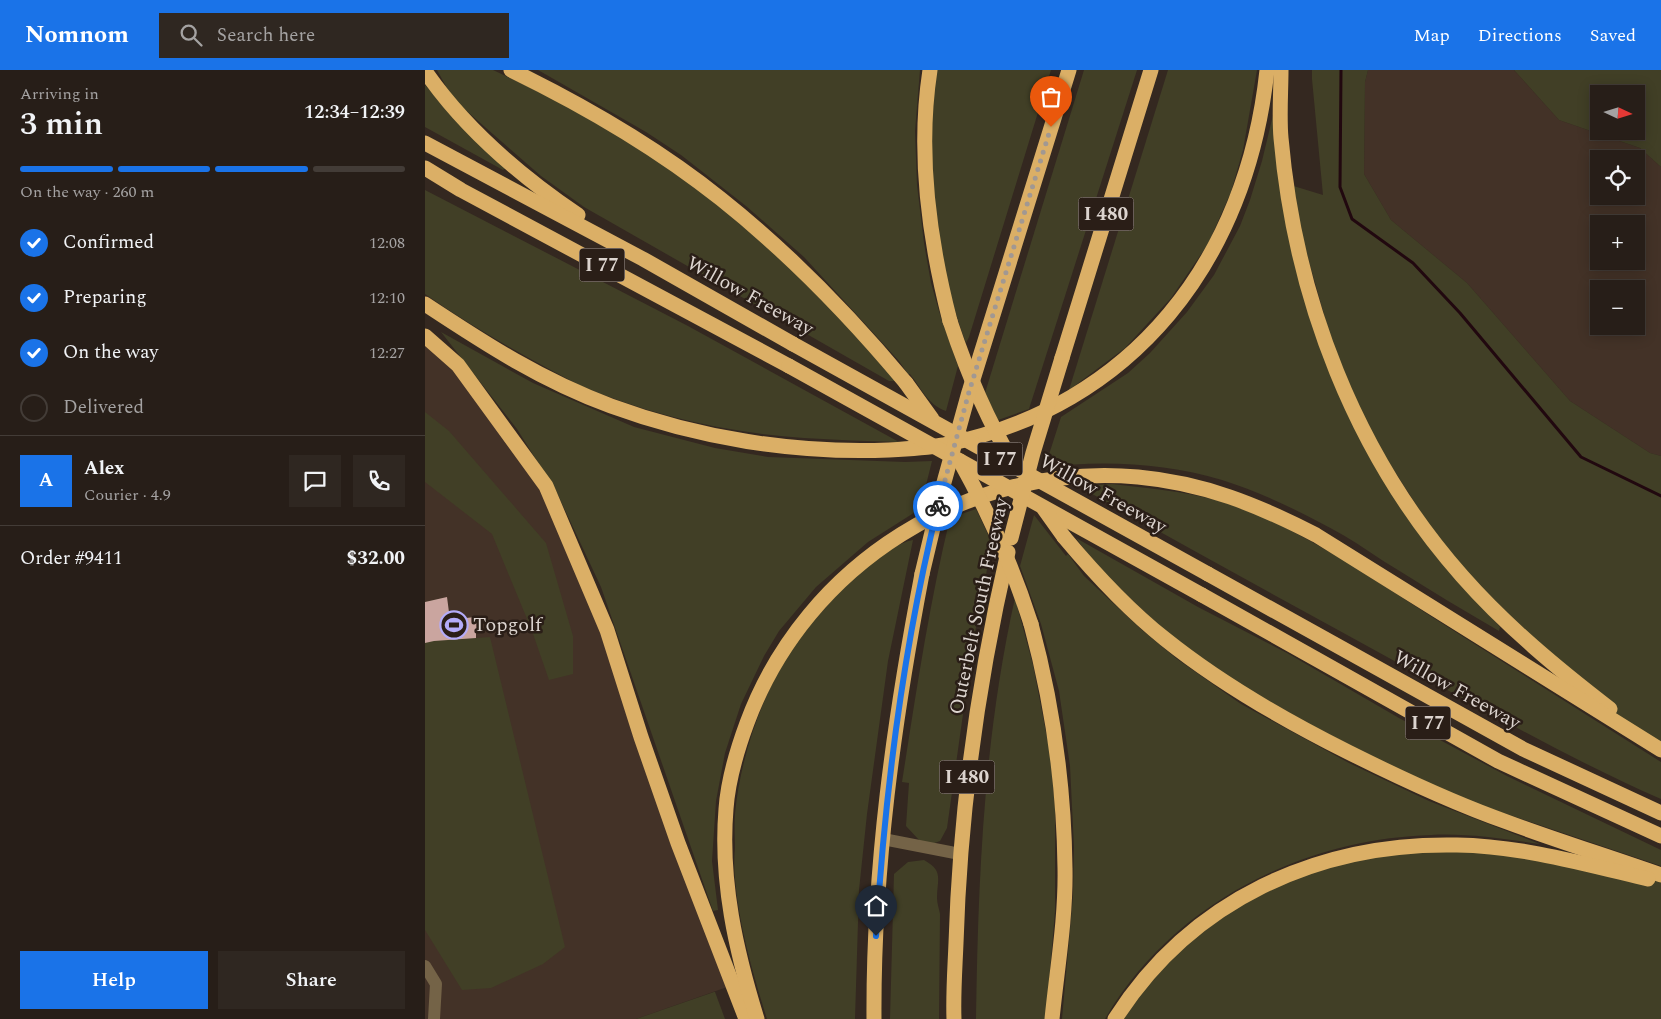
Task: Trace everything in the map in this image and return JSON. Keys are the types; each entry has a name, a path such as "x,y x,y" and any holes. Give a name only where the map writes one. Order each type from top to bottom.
{"highway":[{"path":"511,70 598,115 645,144 720,198 799,267 869,339 906,383 940,431 974,486 1010,564 1031,624 1049,697 1056,741 1063,811 1065,870 1062,929 1052,1019"},
{"path":"930,70 926,107 925,151 927,196 932,240 950,321 965,365 999,441 1064,537 1111,591 1165,639 1201,666 1278,715 1390,773 1450,800 1506,822 1661,875"},
{"path":"874,1018 876,936 883,839 896,722 906,655 922,574 943,486 969,392 1069,70"},
{"name":"Outerbelt South Freeway","path":"954,1019 960,854 968,767 990,632 1011,538 1033,453 1151,70"},
{"path":"425,304 495,350 547,379 613,406 659,421 719,436 823,450 868,451 941,445 975,437 1041,414 1075,395 1134,350 1163,321 1183,297 1211,255 1242,186 1260,115 1267,70"},
{"path":"1281,70 1281,136 1301,265 1332,362 1371,444 1412,511 1438,548 1490,607 1551,662 1661,749"},
{"path":"425,71 460,116 509,162 561,203 643,259"},
{"name":"Willow Freeway","path":"425,143 643,259 1523,749 1661,814"},
{"name":"Willow Freeway","path":"425,168 461,190 789,366 1497,761 1661,836"},
{"path":"425,174 461,190"},
{"path":"425,336 458,366 546,486 607,630 641,737 678,843 746,1019"},
{"path":"757,1019 746,983 735,935 727,890 724,850 726,807 734,764 755,701 776,659 804,619 857,565 887,542 919,523 962,504 1001,491 1046,480 1077,476 1138,477 1205,489 1264,509 1316,535 1661,749"},
{"path":"1115,1019 1137,987 1162,960 1183,939 1213,915 1280,878 1328,861 1375,849 1413,845 1459,845 1498,848 1556,857 1661,882"}],"lane":[{"path":"883,839 960,854"},
{"path":"425,966 437,984 434,1019"}],"shaded area":[{"path":"437,70 493,70 586,114 682,176 748,229 821,297 897,381 889,381 584,207 541,176 453,99"},
{"path":"538,70 920,70 915,131 917,185 924,243 931,283 958,366 946,411 934,405 899,361 804,257 746,206 681,155 646,132"},
{"path":"936,70 1051,70 966,343 957,318 944,267 933,188 931,135"},
{"path":"1084,70 1137,70 1029,409 998,420 985,393"},
{"path":"1168,70 1257,70 1243,150 1231,192 1208,244 1171,298 1125,348 1069,390"},
{"path":"1312,70 1368,70 1365,82 1364,174 1391,220 1467,283 1570,401 1650,453 1661,456 1661,749 1579,685 1462,576 1348,399 1287,184 1323,195"},
{"path":"1368,70 1514,70 1559,120 1590,131 1590,140 1617,140 1642,150 1590,150 1590,205 1645,205 1645,153 1661,167 1661,456 1650,453 1570,401 1467,283 1391,220 1364,174 1365,82"},
{"path":"1514,70 1661,70 1661,167 1645,153 1645,150 1617,140 1645,140 1645,85 1590,85 1590,131 1559,120"},
{"path":"425,85 470,134 507,167 503,170 425,127"},
{"path":"1274,111 1326,363 1466,589 1500,627 1499,631 1423,586 1343,535 1284,504 1238,485 1200,474 1134,464 1045,467 1061,417 1128,373 1150,353 1187,312 1214,275 1240,226 1250,200"},
{"path":"425,190 688,326 899,442 775,436 718,427 661,414 606,396 571,381 517,352 425,294"},
{"path":"441,332 533,383 634,427 715,448 768,457 905,462 932,461 920,509 868,542 816,587 779,631 764,656 741,704 725,753 716,801 712,861 718,910 713,911 601,587 557,493 517,429"},
{"path":"425,336 458,366 546,486 733,985 636,1019 425,1019"},
{"path":"425,412 449,431 546,543 573,636 573,674 549,680 532,631 492,534 425,482"},
{"path":"1112,484 1177,492 1216,500 1244,510 1300,535 1354,567 1661,762 1661,799 1597,769 1502,720 1078,486"},
{"path":"976,509 992,543 973,643 947,828 940,841 929,845 920,841 906,826 909,783 902,782 929,616 950,518"},
{"path":"1034,515 1066,556 1068,554 1084,576 1142,630 1177,659 1241,704 1349,763 1429,801 1540,844 1499,838 1445,835 1382,839 1334,849 1288,865 1244,886 1203,912 1165,943 1133,979 1105,1019 1062,1019 1073,896 1074,847 1070,766 1059,691 1041,624 1020,566"},
{"path":"1076,538 1507,776 1661,850 1661,866 1471,802 1383,762 1311,725 1234,681 1172,638 1097,567"},
{"path":"913,540 888,661 867,814 859,890 855,1019 767,1019 743,932 734,864 735,814 747,750 770,688 780,668 803,633 866,567 890,549"},
{"path":"443,598 447,599 449,617 453,619 483,616 483,631 476,631 476,638 490,637 565,947 543,964 491,988 462,990 425,930 425,602"},
{"path":"1015,598 1033,665 1050,753 1055,807 1055,911 1046,1019 976,1019 981,860 985,807 996,702"},
{"path":"1413,845 1556,857 1661,882 1661,1019 1115,1019 1162,960 1280,878"},
{"path":"924,860 934,868 938,876 937,900 940,914 939,1019 890,1019 894,874 908,862"},
{"path":"714,992 725,1019 636,1019"}],"building":[{"name":"Topgolf","path":"447,597 450,620 483,616 483,631 476,631 476,638 425,643 425,602"}],"waterway":[{"path":"1341,70 1340,187 1352,219 1413,263 1460,313 1581,457 1661,496"}],"way so far":[{"path":"938,506 969,392 1051,127"}],"place":[{"name":"Topgolf","path":"454,625"}],"route":[{"path":"876,936 881,854 896,722 906,655 938,506"}]}
